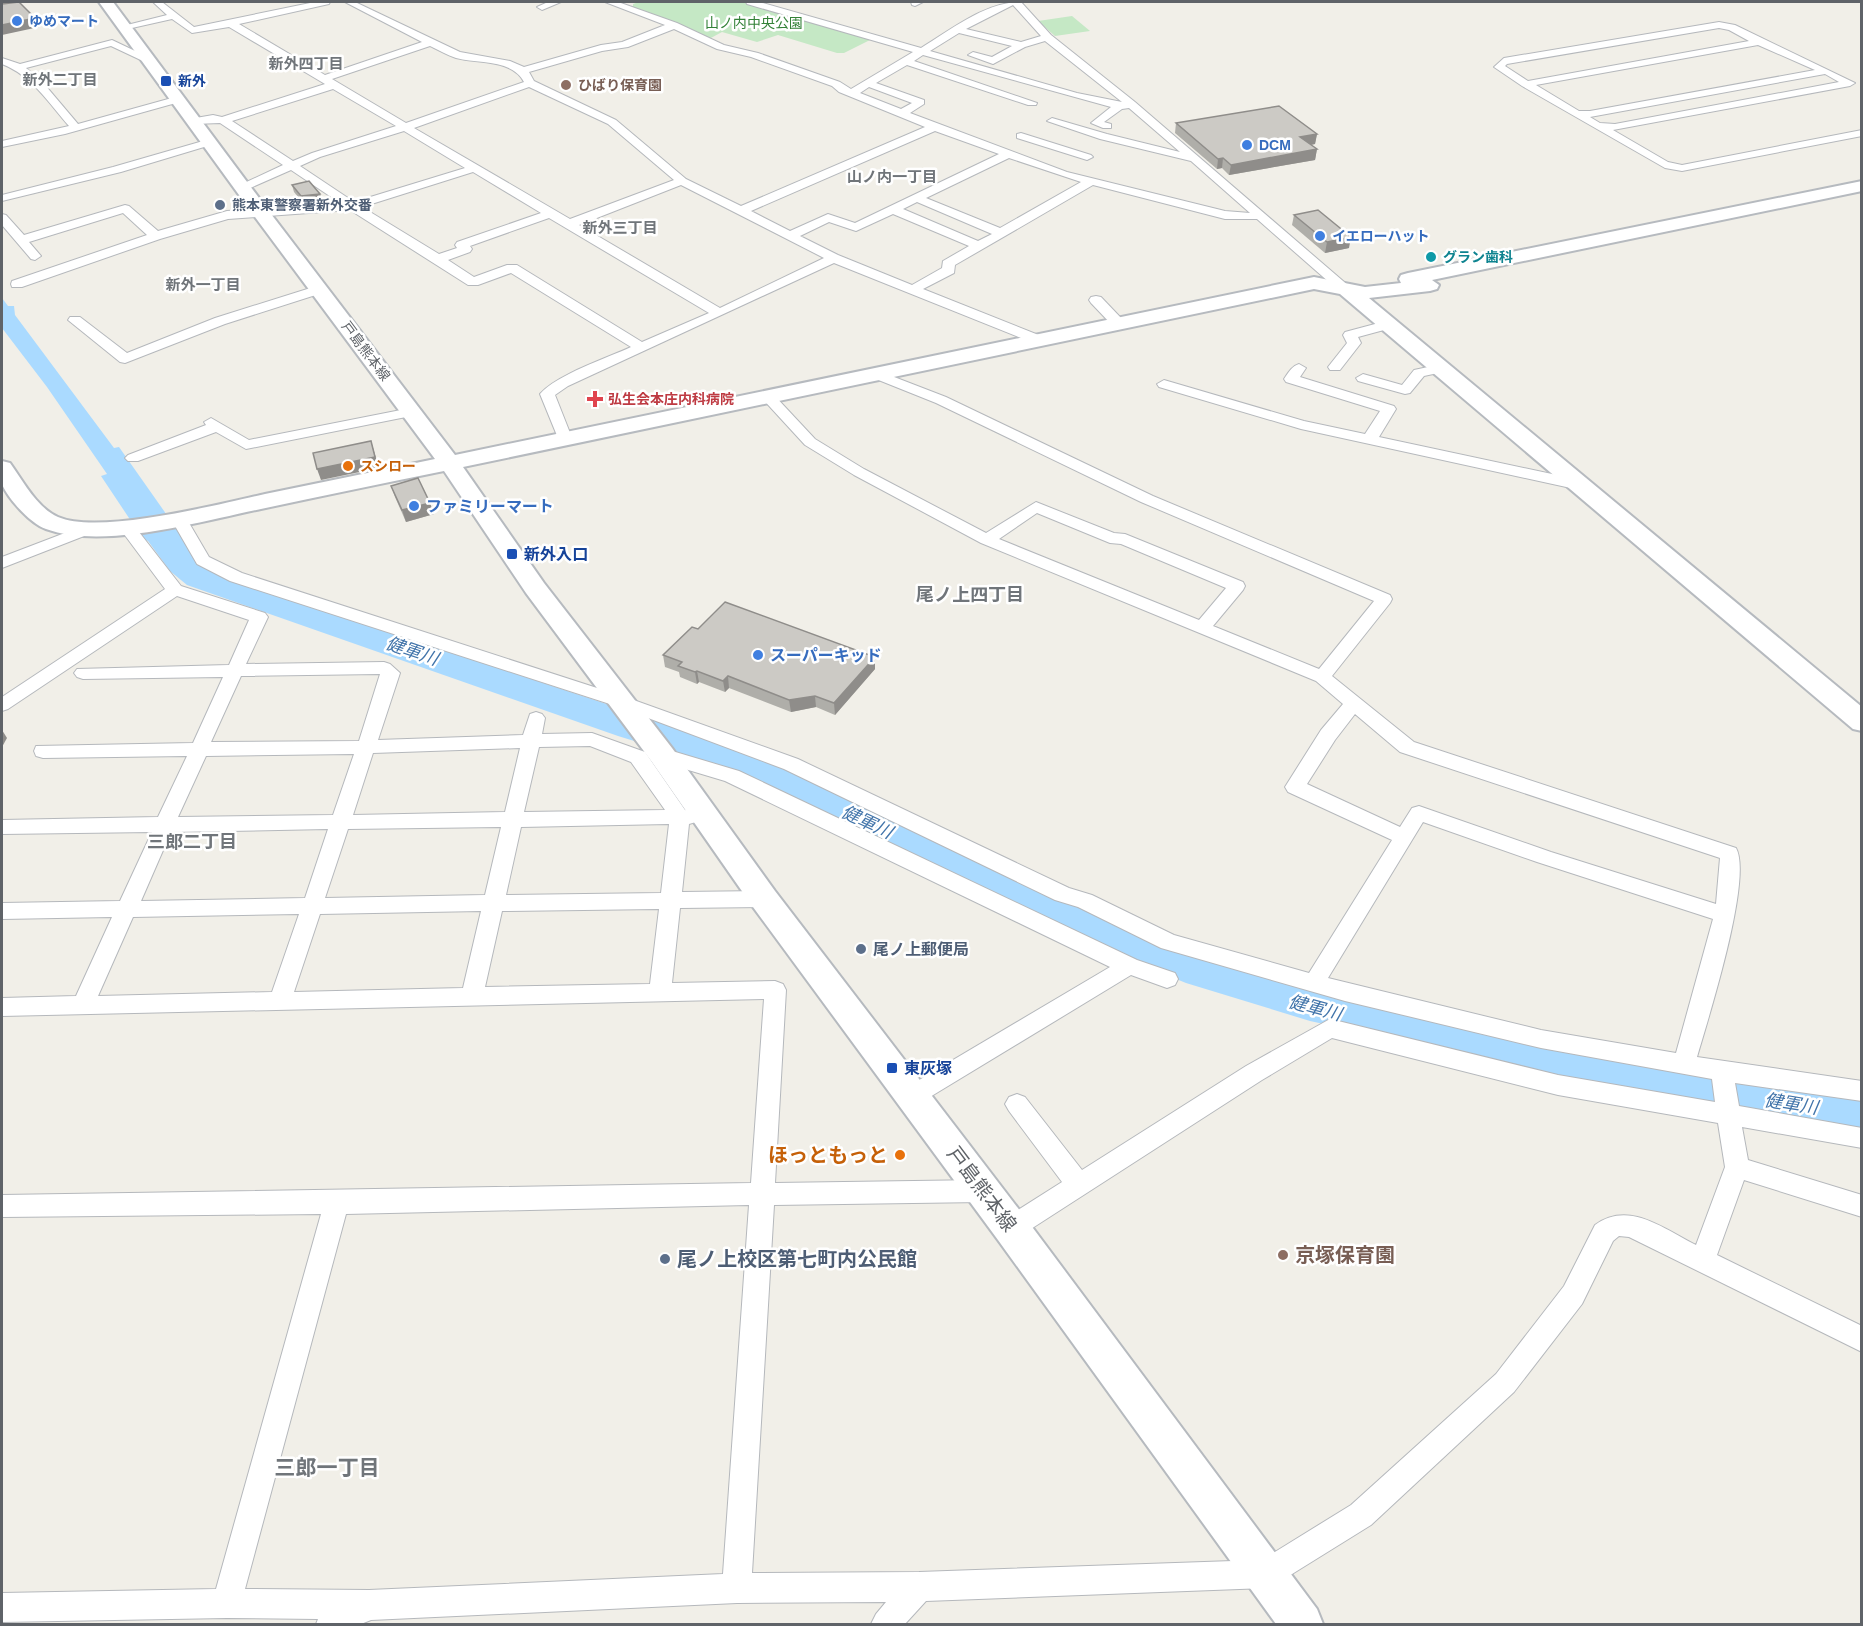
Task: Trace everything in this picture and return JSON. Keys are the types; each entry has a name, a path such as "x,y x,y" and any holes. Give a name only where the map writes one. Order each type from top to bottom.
{"street":[{"name":"戸島熊本線","path":"106,2 261,213 449,462 535,588 662,754 692,816 764,899 1011,1228 1302,1624"},
{"path":"157,2 192,30 231,24 326,2"},
{"path":"349,2 457,55 501,62 523,70 602,48 624,45 674,25"},
{"path":"542,7 556,2"},
{"path":"610,2 674,25 721,47 754,55 836,84 852,93 935,127 1070,176 1225,215 1248,217 1260,215"},
{"path":"625,6 636,2"},
{"path":"750,2 1074,95 1119,106 1131,104"},
{"path":"777,10 794,2"},
{"path":"852,93 957,30 1018,2 1047,37 1131,104 1343,287 1383,318 1862,722"},
{"path":"126,28 174,16"},
{"path":"231,24 719,313"},
{"path":"1862,89 1759,42 1732,27 1719,25 1503,61 1499,67 1665,165 1682,168 1862,133"},
{"path":"957,30 1021,45"},
{"path":"932,45 993,61 1021,45 1047,37"},
{"path":"1526,84 1759,42"},
{"path":"19,67 112,43 149,60"},
{"path":"224,120 429,43"},
{"path":"2,61 19,67 41,87 76,128"},
{"path":"45,61 57,67"},
{"path":"905,61 1027,102 1004,110"},
{"path":"1577,114 1590,114 1846,68"},
{"path":"523,70 530,83 612,122 682,181 834,258 1036,339"},
{"path":"924,78 938,72"},
{"path":"944,86 959,79"},
{"path":"244,187 291,165 530,83"},
{"path":"1598,126 1615,128 1850,83"},
{"path":"869,84 920,102 891,123"},
{"path":"982,101 1000,93"},
{"path":"1061,104 1074,95"},
{"path":"2,144 76,128 179,99"},
{"path":"1106,131 1096,123 1119,106"},
{"path":"194,121 213,118 224,120 352,206 473,282 512,268 642,348"},
{"path":"1052,121 1106,131 1195,159"},
{"path":"741,211 935,127"},
{"path":"1070,176 1106,131"},
{"path":"1021,136 1087,157"},
{"path":"2,198 117,170 210,142"},
{"path":"790,236 828,218 856,227 1008,154"},
{"path":"16,285 156,236 227,215 352,206 476,168"},
{"path":"569,224 682,181"},
{"path":"912,290 949,270 948,264 1090,181"},
{"path":"1343,287 1429,276 1862,186"},
{"path":"1383,318 1373,300 1430,285 1862,197"},
{"path":"916,198 1000,233"},
{"path":"22,240 125,209 156,236"},
{"path":"893,209 979,246"},
{"path":"438,259 466,249 461,245 551,213"},
{"path":"2,218 35,255"},
{"path":"565,438 547,394 563,383 834,258"},
{"path":"2,468 44,519 67,527 128,526 176,520 1117,322 1314,283 1365,293 1430,285"},
{"path":"75,320 125,358 220,321 320,289"},
{"path":"1096,300 1117,322"},
{"path":"1335,367 1354,343 1350,335 1383,318"},
{"path":"1299,368 1291,379 1389,409 1370,440"},
{"path":"1363,378 1405,390 1419,373 1442,368"},
{"path":"876,374 941,400 1148,499 1384,599 1322,677"},
{"path":"1164,384 1301,425 1580,485"},
{"path":"767,396 810,442 859,472 987,540 1322,677 1407,747 1729,853 1725,915 1684,1065"},
{"path":"133,458 214,424 246,445 411,412"},
{"path":"987,540 1036,507 1237,586 1201,629"},
{"path":"176,520 203,560 236,577 622,702 791,764 960,846 1062,894 1085,901 1168,942 1314,983 1541,1039 1684,1065 1862,1091"},
{"path":"83,1005 259,617 174,590 128,526"},
{"path":"2,563 91,528"},
{"path":"2,705 174,590"},
{"path":"83,674 384,668 391,673 280,1001"},
{"path":"1353,704 1328,735 1295,787 1405,837"},
{"path":"472,998 536,718"},
{"path":"43,751 366,747 592,739 638,757 692,816"},
{"path":"662,754 732,776 1129,966 1167,980"},
{"path":"1314,983 1419,813 1544,857 1725,915"},
{"path":"2,827 692,816"},
{"path":"660,993 669,901 692,816"},
{"path":"2,911 764,899"},
{"path":"912,1096 1129,966"},
{"path":"2,1006 775,990 738,1588"},
{"path":"1011,1228 1254,1073 1330,1028 1558,1085 1862,1138"},
{"path":"1702,1261 1737,1167 1722,1071"},
{"path":"1017,1104 1079,1185"},
{"path":"1737,1167 1862,1206"},
{"path":"2,1206 336,1204 763,1193 983,1191"},
{"path":"227,1603 336,1204"},
{"path":"2,1608 227,1603 369,1605 738,1588 919,1587 1266,1574 1361,1515 1505,1383 1573,1295 1604,1233 1612,1226 1624,1224 1633,1226 1862,1340"},
{"path":"886,1624 919,1587"},
{"path":"331,1624 369,1605"}],"green space":[{"name":"山ノ内中央公園","path":"639,2 745,2 870,40 844,53 837,53 778,35 757,42 722,32 709,39 633,7 633,4"},
{"path":"1072,16 1090,31 1055,36 1038,21"}],"water":[{"name":"健軍川","path":"2,298 8,306 14,306 15,315 114,448 119,447 176,528 195,561 221,576 730,745 1265,977 1861,1101 1861,1132 1684,1103 1310,1021 1186,983 1137,963 709,764 618,736 187,585 170,571 148,541 143,539 101,476 107,474 47,387 2,328"}],"building":[{"path":"19,2 35,18 2,25 2,4"},
{"name":"DCM","path":"1279,106 1317,134 1300,137 1317,149 1231,165 1223,158 1218,159 1176,123"},
{"path":"309,181 320,194 301,196 292,185"},
{"path":"1318,210 1351,237 1327,242 1294,215"},
{"path":"371,441 375,457 317,469 313,453"},
{"path":"418,478 430,503 402,510 391,486"},
{"name":"スーパーキッド","path":"725,602 875,657 834,703 815,696 789,700 728,676 723,681 678,666 682,662 663,655 692,627 698,629"}],"place":[{"name":"ゆめマート","path":"17,21"},
{"name":"新外","path":"166,81"},
{"name":"ひばり保育園","path":"566,85"},
{"name":"DCM","path":"1247,145"},
{"name":"熊本東警察署新外交番","path":"220,205"},
{"name":"イエローハット","path":"1320,236"},
{"name":"グラン歯科","path":"1431,257"},
{"name":"弘生会本庄内科病院","path":"595,399"},
{"name":"スシロー","path":"348,466"},
{"name":"ファミリーマート","path":"414,506"},
{"name":"新外入口","path":"512,554"},
{"name":"スーパーキッド","path":"758,655"},
{"name":"尾ノ上郵便局","path":"861,949"},
{"name":"東灰塚","path":"892,1068"},
{"name":"ほっともっと","path":"900,1155"},
{"name":"京塚保育園","path":"1283,1255"},
{"name":"尾ノ上校区第七町内公民館","path":"665,1259"}],"district":[{"name":"新外四丁目","path":"306,64"},
{"name":"新外二丁目","path":"60,80"},
{"name":"山ノ内一丁目","path":"892,177"},
{"name":"新外三丁目","path":"620,228"},
{"name":"新外一丁目","path":"203,285"},
{"name":"尾ノ上四丁目","path":"970,595"},
{"name":"三郎二丁目","path":"192,842"},
{"name":"三郎一丁目","path":"327,1468"}]}
